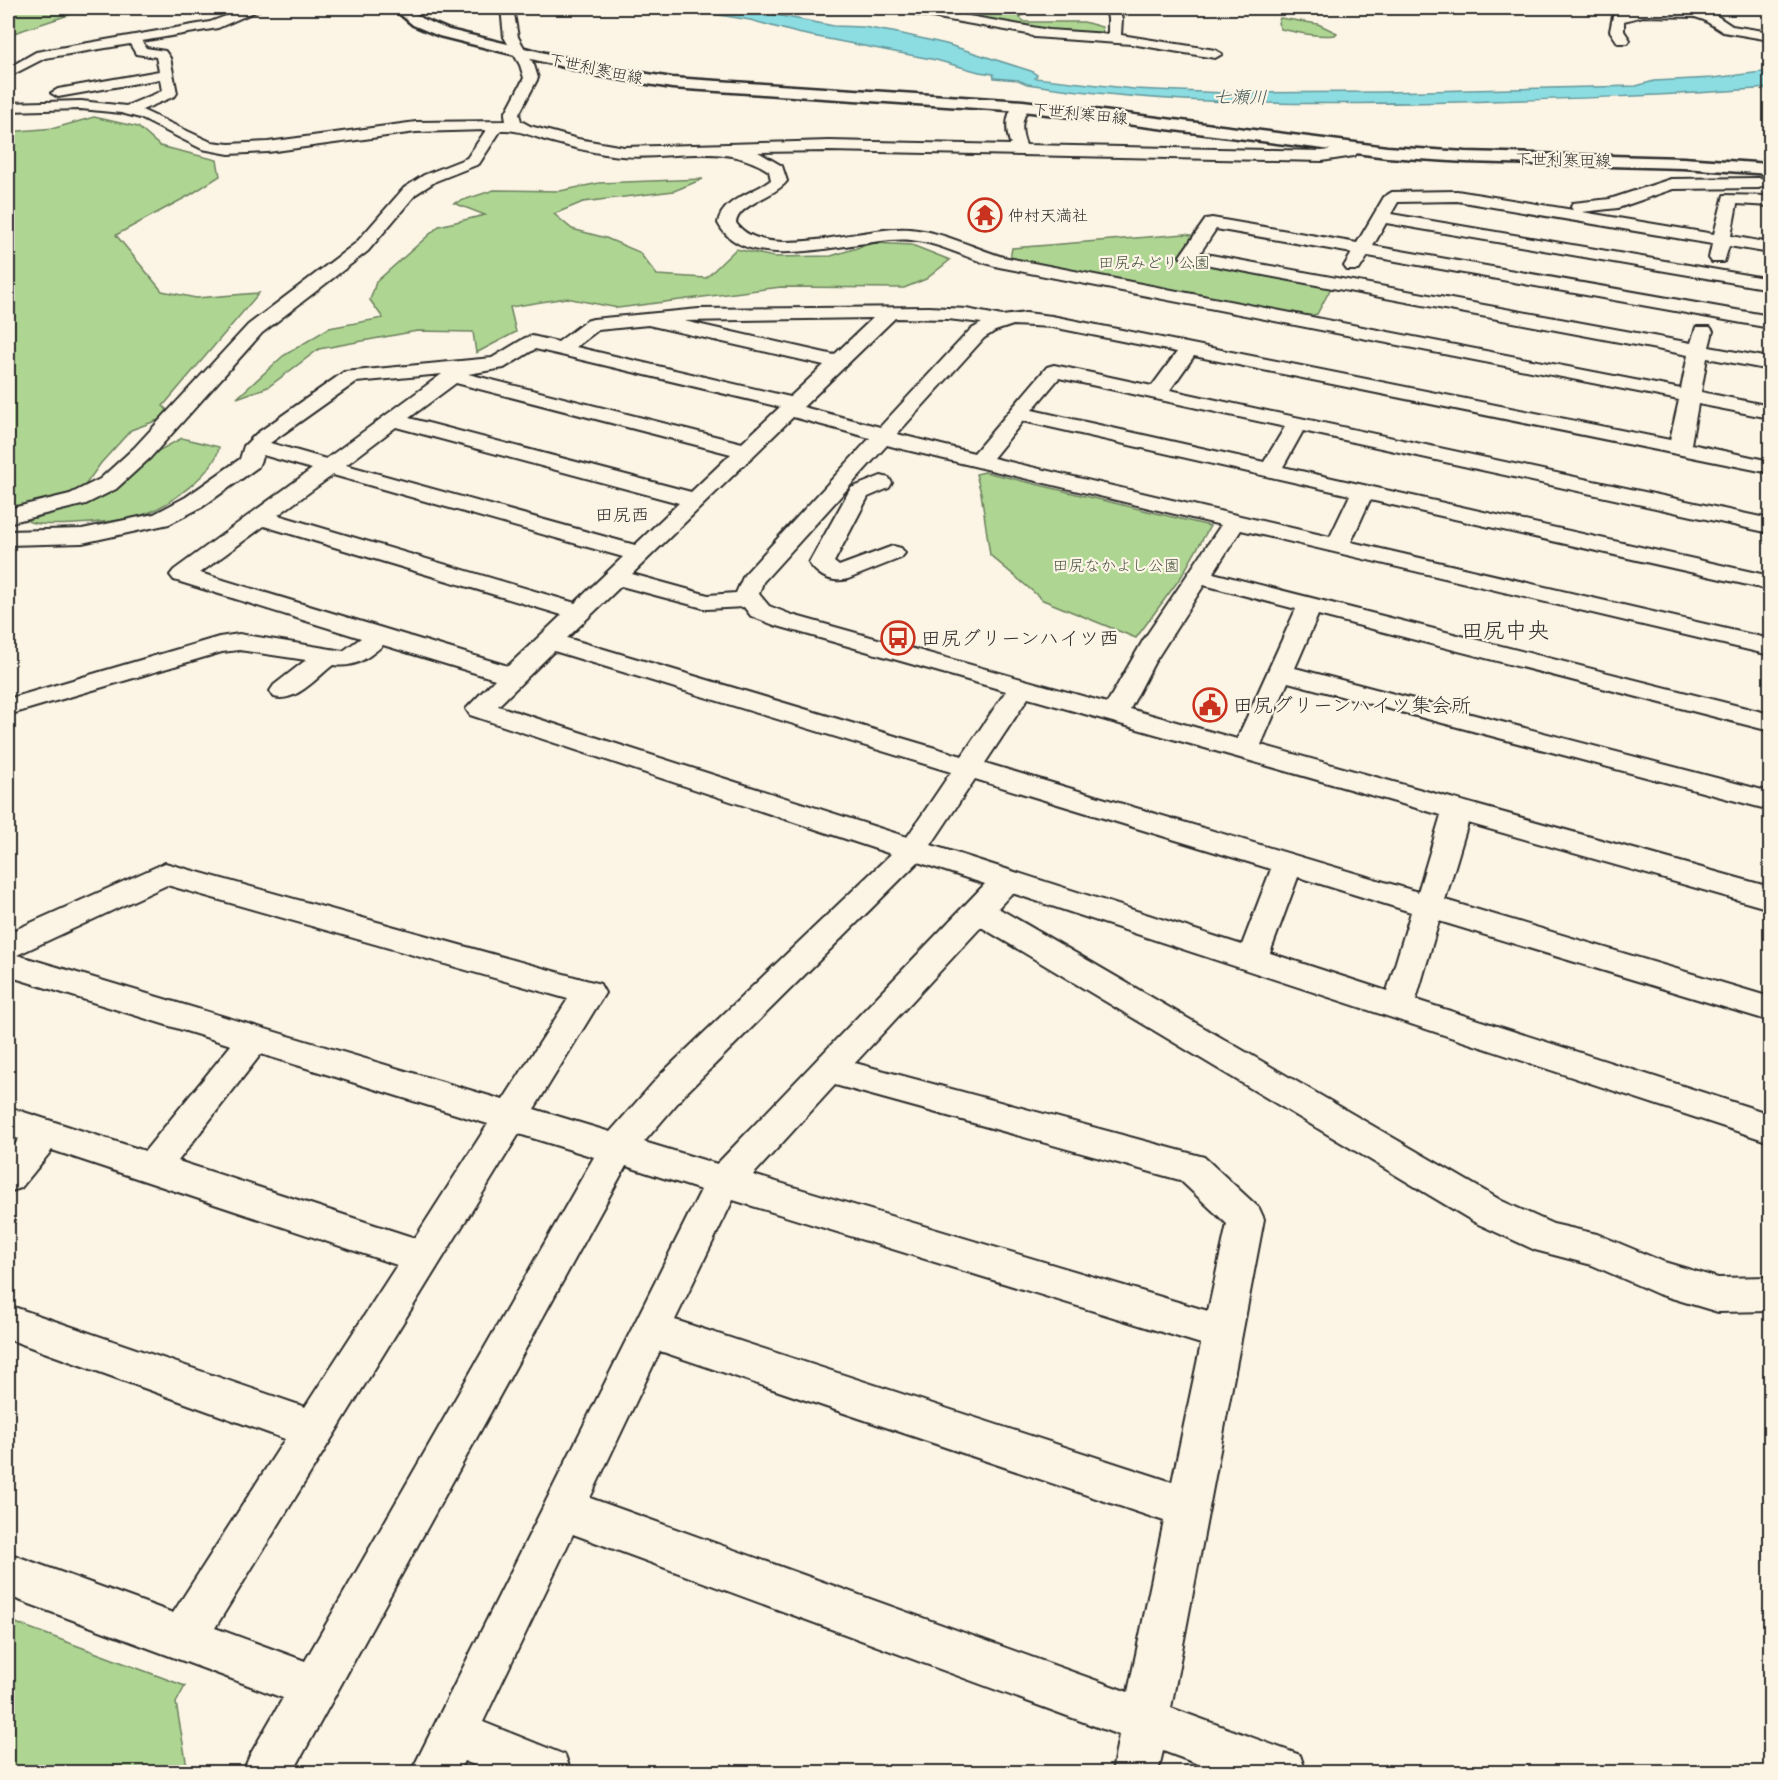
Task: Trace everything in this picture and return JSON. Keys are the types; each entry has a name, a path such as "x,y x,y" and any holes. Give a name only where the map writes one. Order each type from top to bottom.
{"main road":[{"name":"下世利寒田線","path":"400,8 414,20 435,30 627,76 680,83 1023,106 1354,149 1443,156 1672,162 1770,169"}],"street":[{"path":"8,73 41,55 219,24 256,8"},
{"path":"507,8 511,37 530,70 530,83 511,117 516,124 529,130 621,152 648,153 796,146 1322,156 1348,153 1354,149"},
{"path":"904,8 1040,33 1114,38 1215,54"},
{"path":"1112,8 1115,19 1114,38"},
{"path":"1623,40 1617,31 1618,20 1628,14 1649,10 1699,14 1731,30 1770,36"},
{"path":"128,110 170,93 161,55 141,51 133,38"},
{"path":"530,70 564,62"},
{"path":"49,96 165,74"},
{"path":"49,96 77,75"},
{"path":"8,95 49,96 99,102 105,104 103,106"},
{"path":"8,107 103,106 128,110 151,118 200,143 229,149 268,147 416,127 516,124"},
{"path":"1021,150 1014,132 1014,119 1023,106"},
{"path":"8,516 78,499 108,484 142,453 264,321 362,247 414,187 430,178 473,162 496,126"},
{"path":"709,149 747,154 769,164 778,172 779,181 774,186 738,206 728,219 727,223 734,232 756,242 809,247 883,234 922,236 944,241 999,262 1770,412"},
{"path":"1496,203 1497,200 1517,199 1575,206 1603,206 1671,184 1770,184"},
{"path":"1319,324 1392,197 1457,196 1770,248"},
{"path":"1680,449 1730,199 1770,201"},
{"path":"1728,209 1770,215"},
{"path":"1381,217 1770,284"},
{"path":"1770,322 1212,223 1189,256 1335,297 1699,351 1770,364"},
{"path":"561,348 593,325 713,313 976,314 1003,322"},
{"path":"889,313 479,709 1770,1128"},
{"path":"1770,467 1047,320 1029,319 1003,322 977,334 752,580 747,592 749,599 760,611 783,620 1770,898"},
{"path":"648,320 838,362"},
{"path":"8,538 82,536 161,519 194,502 250,462 255,446 263,438 351,376 459,372 497,364 532,342 792,407 867,429 898,442 1770,647"},
{"path":"1157,394 1189,349"},
{"path":"979,461 1054,371 1770,526"},
{"path":"459,372 182,575 513,676"},
{"path":"459,372 746,451"},
{"path":"1020,414 1770,583"},
{"path":"392,420 695,500"},
{"path":"1270,470 1297,424"},
{"path":"255,446 640,554"},
{"path":"881,483 854,492 821,563 831,572 840,574 893,553"},
{"path":"1338,545 1363,491"},
{"path":"260,518 579,612"},
{"path":"1114,713 1157,637 1200,578 1235,521"},
{"path":"616,577 707,602 749,599"},
{"path":"1200,578 1770,722"},
{"path":"1245,750 1310,605"},
{"path":"8,707 219,645 239,642 345,659 356,655 379,635"},
{"path":"549,641 1770,1009"},
{"path":"283,691 328,656"},
{"path":"1280,672 1770,801"},
{"path":"267,1773 617,1149 674,1083 913,850 1022,687"},
{"path":"1398,1007 1457,810"},
{"path":"1252,960 1287,864"},
{"path":"8,946 165,874 589,993 183,1638"},
{"path":"548,1773 444,1753 724,1181 1007,880"},
{"path":"979,911 1489,1212 1548,1239 1597,1250 1659,1277 1718,1295 1770,1294"},
{"path":"8,964 1223,1333"},
{"path":"152,1168 254,1039"},
{"path":"829,1070 1191,1168 1246,1219 1136,1773"},
{"path":"8,1121 423,1257"},
{"path":"8,1177 46,1133"},
{"path":"8,1322 314,1430"},
{"path":"651,1330 1188,1508"},
{"path":"563,1509 1283,1773"},
{"path":"8,1575 315,1687"}],"green space":[{"path":"8,8 90,8 8,35"},
{"path":"969,8 1019,8 1014,9 1024,13 1020,18 1025,22 1084,22 1102,27 1103,34 1053,31 960,14 960,11"},
{"path":"1280,18 1318,24 1337,33 1335,35 1315,35 1281,29 1278,23"},
{"path":"94,117 138,127 160,146 217,160 220,176 116,235 162,291 196,298 259,293 163,406 172,415 131,430 101,463 83,488 145,463 156,452 182,438 219,447 216,457 200,477 166,504 135,517 88,523 40,524 24,519 8,506 8,132 55,128"},
{"path":"703,179 674,191 583,202 554,214 572,229 606,238 639,252 657,275 706,278 736,249 774,257 831,256 873,243 912,245 950,260 926,279 904,288 781,287 618,308 566,298 510,307 516,332 476,353 473,332 417,331 319,349 268,387 237,398 283,356 329,328 383,318 370,300 376,282 439,226 485,215 454,203 494,190 560,191 599,183"},
{"name":"田尻みどり公園","path":"1185,234 1196,236 1180,258 1328,285 1331,288 1317,314 1309,316 1010,259 1012,248"},
{"name":"田尻なかよし公園","path":"985,472 1210,526 1181,577 1136,638 1043,600 990,555 976,474"},
{"path":"8,1620 185,1686 176,1703 188,1772 8,1772"}],"water":[{"name":"七瀬川","path":"677,8 740,8 834,26 863,27 898,33 946,44 1031,71 1037,75 1035,78 1134,89 1225,93 1636,86 1654,81 1713,78 1770,71 1770,88 1614,97 1404,103 1242,102 1134,97 994,78 993,74 936,60 797,33 750,20"}],"place":[{"name":"仲村天満社","path":"985,215"},
{"name":"田尻グリーンハイツ西","path":"898,638"},
{"name":"田尻グリーンハイツ集会所","path":"1210,705"}],"district":[{"name":"田尻西","path":"622,515"},
{"name":"田尻中央","path":"1505,630"}]}
